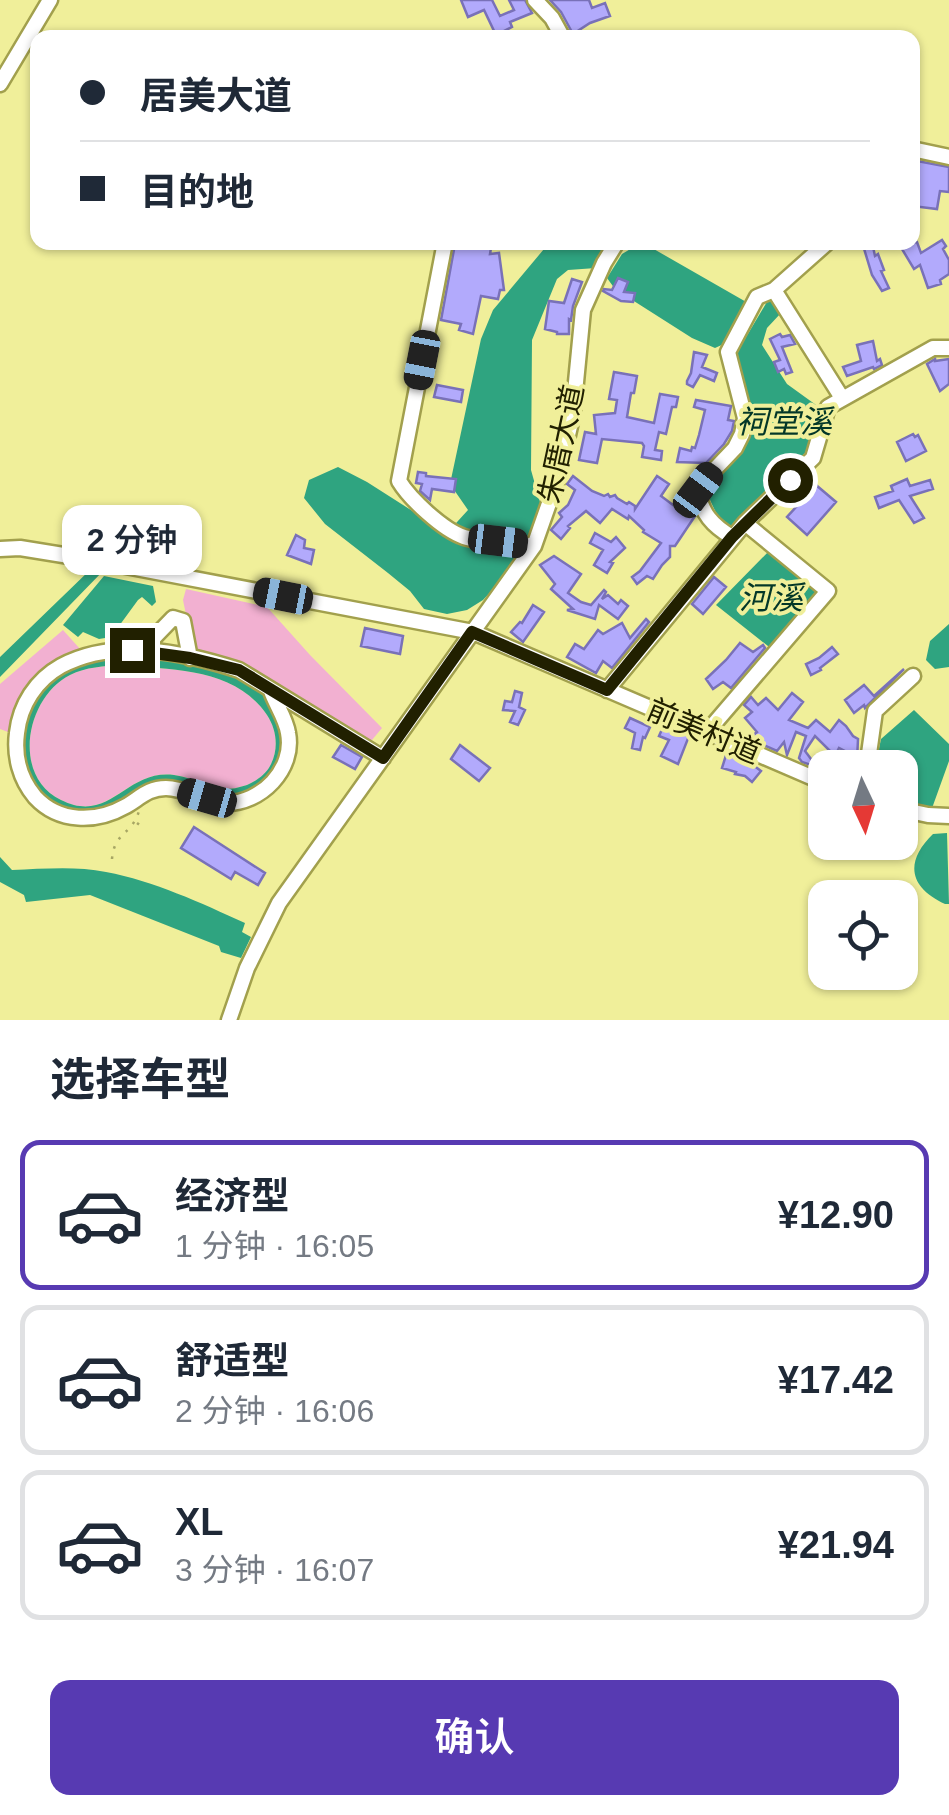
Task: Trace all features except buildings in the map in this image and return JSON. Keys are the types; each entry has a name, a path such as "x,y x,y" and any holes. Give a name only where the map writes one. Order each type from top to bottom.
{"street":[{"path":"32,30 50,0"},
{"path":"536,0 559,30"},
{"path":"0,84 30,34"},
{"path":"920,151 949,157"},
{"path":"444,250 399,481 426,512 462,537 534,546"},
{"name":"朱厝大道","path":"230,1020 247,968 279,903 534,546 560,475 573,412 584,310 612,250"},
{"path":"732,537 709,520 698,490 736,448 742,434 745,418 728,352 757,297 774,290 819,250"},
{"path":"774,290 842,398"},
{"path":"607,690 744,523 813,458 828,407 933,348 949,348"},
{"path":"706,732 828,592 744,523"},
{"name":"前美村道","path":"0,549 20,548 94,560 472,632 808,777"},
{"path":"142,650 173,618 183,620 190,658"},
{"path":"271,691 289,737 289,750 266,789 256,795 225,803 212,794 160,788 143,793 125,807 88,818 62,816 42,804 19,768 16,743 28,715 26,699 53,671 74,660 142,650 216,662 239,670 243,682 271,691 383,758"},
{"path":"871,750 876,711 914,676"},
{"path":"918,812 949,816"}],"path":[{"path":"112,859 116,840 135,822 141,802"},
{"path":"135,822 145,830"}],"shaded area":[{"path":"186,589 267,607 382,728 367,746 194,654 183,600"},
{"path":"63,630 81,650 42,669 19,703 8,732 0,729 0,684"},
{"path":"122,665 202,674 238,688 254,700 273,727 276,747 268,769 254,782 225,789 184,777 157,775 92,806 61,800 45,789 30,756 30,737 43,700 70,675"}],"water":[{"path":"543,250 608,250 596,268 568,270 557,279 532,340 531,470 542,509 514,567 483,600 467,610 447,614 424,609 410,591 325,524 304,498 309,480 338,467 447,533 468,510 450,484 481,339 493,310"},
{"path":"629,250 655,250 748,303 726,343 715,348 692,338 615,289 607,278"},
{"name":"祠堂溪","path":"768,300 775,302 781,313 767,328 762,345 787,384 823,410 805,453 735,527 720,518 705,489 752,433 736,354"},
{"name":"河溪","path":"770,550 823,593 773,650 716,605"},
{"path":"92,568 104,570 0,677 0,657"},
{"path":"104,576 153,586 156,602 152,606 142,597 138,600 111,637 99,639 83,632 78,637 63,625"},
{"path":"949,624 949,667 935,669 926,660 930,641"},
{"path":"134,654 215,667 250,680 279,714 286,743 268,783 248,794 224,798 155,784 140,788 122,804 89,816 65,813 34,791 22,767 18,736 25,711 43,686 80,661","holes":["122,665 202,674 238,688 267,715 275,734 275,753 266,772 247,785 225,789 184,777 157,775 93,806 61,800 45,789 30,756 30,737 43,700 76,672"]},
{"path":"914,710 949,744 949,761 931,811 918,808 918,750 879,750 881,739"},
{"path":"947,833 949,904 924,890 915,873 918,854 933,834"},
{"path":"0,857 12,870 83,869 142,881 245,923 242,932 251,937 241,958 90,895 26,902 24,895 0,882"}],"route":[{"path":"132,650 216,662 239,670 383,758 472,632 607,690 744,523 790,480"}]}
